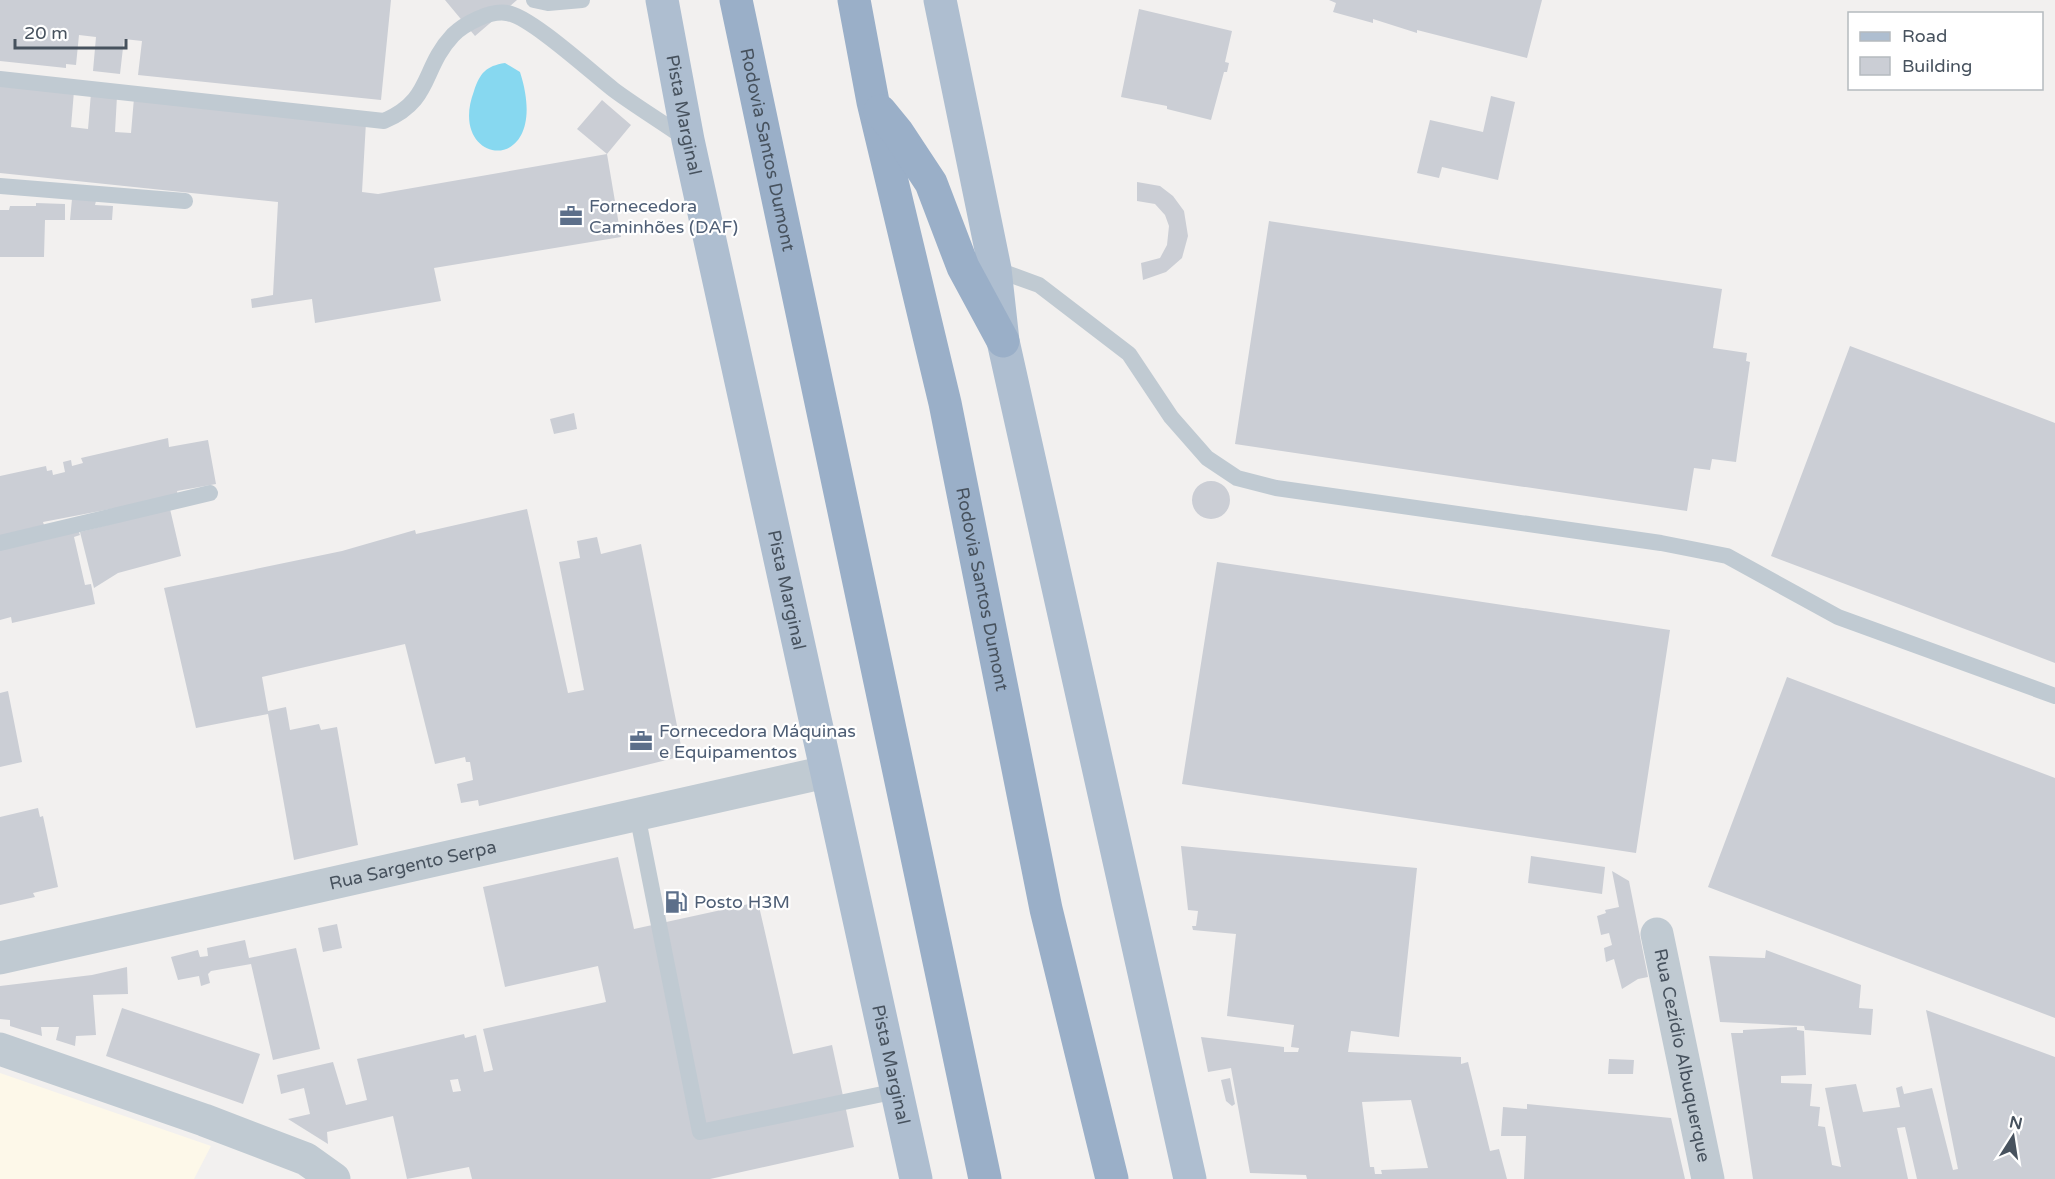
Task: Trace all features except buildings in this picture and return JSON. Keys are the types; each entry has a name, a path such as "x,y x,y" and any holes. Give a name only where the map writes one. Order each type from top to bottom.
{"highway":[{"name":"Rodovia Santos Dumont","path":"736,0 986,1179"},
{"name":"Rodovia Santos Dumont","path":"854,0 873,102 945,403 1046,909 1112,1179"},
{"path":"873,102 898,133 931,183 963,267 1003,341"}],"main road":[{"name":"Pista Marginal","path":"663,0 688,140 916,1179"},
{"path":"940,0 995,269 1003,341 1190,1179"}],"street":[{"name":"Rua Sargento Serpa","path":"0,958 826,772"},
{"name":"Rua Cezídio Albuquerque","path":"1657,934 1708,1179"},
{"path":"0,1049 204,1120 306,1159 334,1179"}],"lane":[{"path":"534,0 560,3 582,0"},
{"path":"0,79 384,121 403,113 415,102 440,52 454,34 489,15 507,13 526,22 616,91 688,140"},
{"path":"0,186 185,201"},
{"path":"995,269 1040,285 1129,354 1171,417 1207,458 1237,477 1276,488 1661,543 1727,556 1838,616 2055,696"},
{"path":"0,543 210,493"},
{"path":"637,814 700,1132 897,1091"}],"shaded area":[{"path":"0,1073 211,1146 194,1179 0,1179"}],"water":[{"path":"505,63 520,72 527,107 523,131 513,145 499,150 485,147 474,136 469,117 474,91 481,75 488,68"}],"place":[{"name":"Fornecedora Caminhões (DAF)","path":"571,216"},
{"name":"Fornecedora Máquinas e Equipamentos","path":"641,741"},
{"name":"Posto H3M","path":"676,902"}]}
